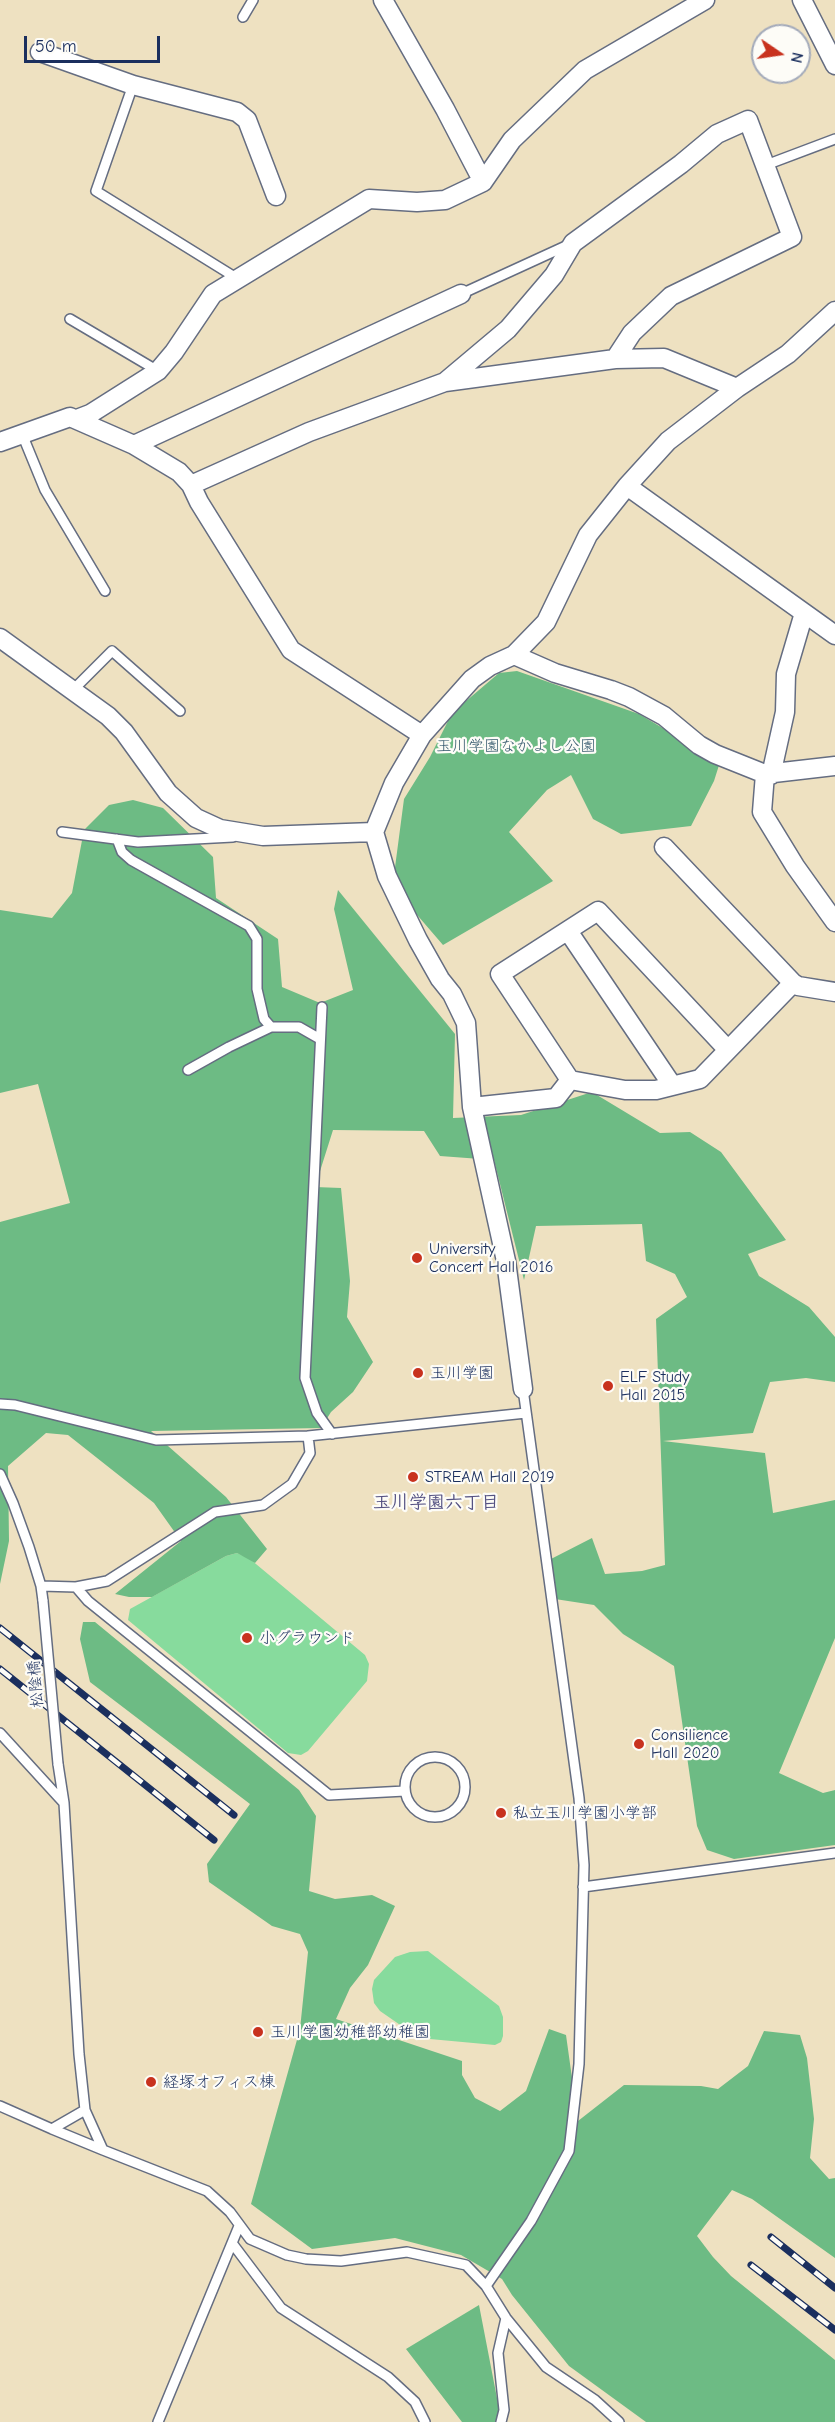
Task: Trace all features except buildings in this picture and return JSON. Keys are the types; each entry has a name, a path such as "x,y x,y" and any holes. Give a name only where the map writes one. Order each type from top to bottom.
{"street":[{"path":"383,0 445,109 483,182"},
{"path":"77,419 90,414 158,371 174,352 213,294 369,199 417,202 445,200 483,182 512,140 585,70 705,0"},
{"path":"802,0 835,65"},
{"path":"39,52 133,85 237,112 247,120 276,196"},
{"path":"445,382 508,329 554,275 573,243 681,164 717,134 748,120 792,237 671,296 632,333 615,359"},
{"path":"134,445 461,294"},
{"path":"523,1389 506,1261 472,1107 466,1023 456,1001 440,979 418,940 387,876 374,832 394,783 422,735 472,679 489,666 514,655 546,622 588,535 627,486 668,441 737,388 788,354 835,311"},
{"path":"191,485 309,432 445,382 615,359 664,358 737,388"},
{"path":"0,442 70,417 134,445 178,472 191,485 291,650 422,735"},
{"path":"627,486 835,634"},
{"path":"804,613 786,674 784,712 768,775 762,812 795,866 835,922"},
{"path":"0,638 74,689 108,716 124,732 168,793 186,812 220,829 250,835 374,832"},
{"path":"514,655 555,673 629,697 664,716 707,750 768,775 835,766"},
{"path":"664,847 793,983 798,986 835,992"},
{"path":"728,1050 598,911 500,974 570,1080 625,1090 656,1090 700,1079 793,983"},
{"path":"568,931 672,1085"},
{"path":"472,1107 556,1098 570,1080"}],"lane":[{"path":"243,18 253,0"},
{"path":"133,85 96,191 238,279"},
{"path":"766,165 835,139"},
{"path":"461,294 573,243"},
{"path":"70,319 158,371"},
{"path":"22,434 45,490 105,591"},
{"path":"74,689 112,651 180,711"},
{"path":"62,832 138,842 250,835"},
{"path":"117,839 122,852 131,860 249,926 257,939 257,989 264,1018 272,1027"},
{"path":"322,1007 305,1378 317,1413 332,1434"},
{"path":"188,1070 272,1027 299,1027 320,1039"},
{"path":"486,2286 531,2221 569,2151 579,2064 584,1864 579,1798 523,1389"},
{"path":"0,1404 26,1408 156,1440 308,1436 526,1413"},
{"path":"40,1586 76,1587 107,1581 215,1512 263,1505 292,1484 310,1453 308,1436"},
{"name":"松陰橋","path":"0,1474 13,1503 43,1601 58,1764 64,1803 79,2054 85,2110 103,2150"},
{"path":"76,1587 88,1600 329,1795 405,1791"},
{"path":"0,1733 64,1803"},
{"path":"439,1756 457,1766 466,1785 460,1804 453,1811 436,1818 418,1812 411,1806 405,1791 406,1777 411,1768 419,1761 439,1756"},
{"path":"583,1887 835,1853"},
{"path":"0,2106 207,2191 230,2212 250,2239 287,2255 306,2259 341,2261 407,2252 466,2265 486,2286 506,2318 546,2367 595,2400 619,2422"},
{"path":"52,2129 85,2110"},
{"path":"158,2422 239,2226"},
{"path":"232,2243 281,2308 388,2377 415,2402 425,2422"},
{"path":"501,2422 504,2410 498,2353 506,2318"}],"green space":[{"name":"玉川学園なかよし公園","path":"517,671 639,714 720,762 714,781 691,826 621,834 593,819 571,775 547,790 509,832 553,881 443,945 412,909 402,886 394,875 404,799 430,757 452,713 499,673"},
{"path":"133,800 163,808 213,857 216,898 278,939 282,987 320,1003 353,990 334,909 338,890 455,1034 453,1118 521,1115 592,1092 660,1133 690,1132 721,1152 786,1240 748,1254 759,1276 809,1307 835,1337 835,1382 806,1378 770,1382 753,1433 663,1441 765,1453 773,1513 835,1500 835,1638 779,1773 823,1793 835,1790 835,1845 734,1859 707,1850 697,1826 674,1666 623,1634 594,1605 555,1599 551,1559 592,1538 605,1574 642,1571 665,1565 656,1319 687,1297 675,1274 646,1261 642,1224 536,1226 524,1280 494,1160 440,1156 424,1131 333,1130 315,1187 341,1188 350,1281 347,1317 373,1362 353,1392 331,1412 321,1428 151,1431 226,1497 267,1549 255,1563 237,1553 226,1556 152,1597 129,1597 115,1594 181,1541 154,1503 68,1435 46,1433 8,1466 9,1541 0,1584 0,1222 70,1203 38,1084 0,1093 0,910 52,918 72,893 84,830 109,805"},
{"name":"小グラウンド","path":"237,1553 250,1559 365,1655 369,1664 367,1681 308,1751 301,1755 288,1753 128,1620 130,1609 226,1556"},
{"path":"83,1622 95,1622 299,1790 316,1816 309,1891 335,1899 372,1895 395,1906 368,1965 350,1988 336,2019 462,2061 462,2075 475,2098 500,2111 526,2091 549,2029 566,2035 578,2121 624,2085 701,2086 718,2089 748,2066 764,2031 800,2035 807,2058 814,2119 810,2158 829,2179 835,2178 835,2258 752,2199 732,2190 697,2236 731,2276 835,2360 835,2422 646,2422 569,2366 512,2295 502,2279 461,2255 395,2238 312,2249 251,2204 300,2029 308,1952 300,1934 272,1926 209,1882 207,1864 250,1804 90,1682 80,1639"},
{"path":"428,1951 499,2006 503,2017 501,2042 495,2045 419,2038 380,2011 374,2003 372,1989 374,1980 395,1957 410,1952"},
{"path":"479,2305 501,2422 462,2422 406,2349"}],"railway":[{"path":"0,1628 234,1815"},
{"path":"0,1669 214,1840"},
{"path":"771,2237 835,2288"},
{"path":"751,2265 835,2330"}],"place":[{"name":"University Concert Hall 2016","path":"417,1258"},
{"name":"玉川学園","path":"418,1373"},
{"name":"ELF Study Hall 2015","path":"608,1386"},
{"name":"STREAM Hall 2019","path":"413,1477"},
{"name":"小グラウンド","path":"247,1638"},
{"name":"Consilience Hall 2020","path":"639,1744"},
{"name":"私立玉川学園小学部","path":"501,1813"},
{"name":"玉川学園幼稚部幼稚園","path":"258,2032"},
{"name":"経塚オフィス棟","path":"151,2082"}],"district":[{"name":"玉川学園六丁目","path":"436,1503"}]}
